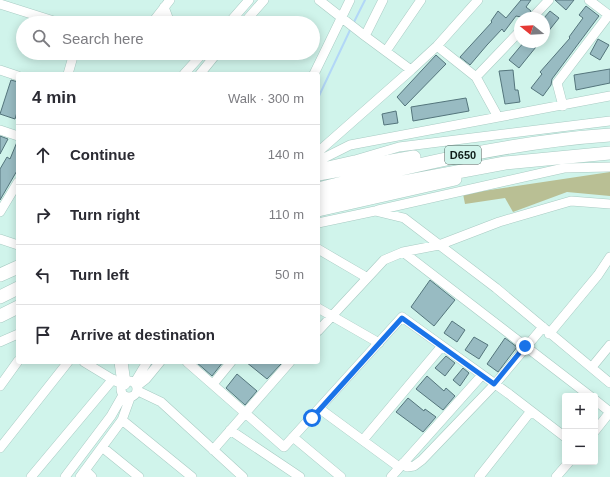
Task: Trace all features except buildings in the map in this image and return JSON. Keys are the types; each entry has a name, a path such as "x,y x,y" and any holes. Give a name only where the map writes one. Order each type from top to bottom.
{"highway":[{"name":"D650","path":"320,189 421,164 489,150 610,135"},
{"path":"320,174 415,157 489,150"},
{"name":"D650","path":"320,198 505,162 610,152"},
{"path":"320,210 453,179 505,162"},
{"path":"0,275 16,268"},
{"path":"0,297 16,289"},
{"path":"0,306 16,299"},
{"path":"0,316 16,308"},
{"path":"122,364 128,387"},
{"path":"128,387 129,364"}],"street":[{"path":"235,16 249,0"},
{"path":"250,16 264,0"},
{"path":"319,0 340,18 411,70"},
{"path":"315,72 350,0"},
{"path":"365,36 383,0"},
{"path":"386,51 421,0"},
{"path":"320,150 437,46 478,0"},
{"path":"538,12 549,0"},
{"path":"563,106 557,83 609,16 589,0"},
{"path":"0,4 38,16"},
{"path":"158,16 167,4"},
{"path":"167,4 169,16"},
{"path":"476,77 514,37"},
{"path":"437,46 476,77 498,117"},
{"path":"69,72 72,60"},
{"path":"186,72 194,60"},
{"path":"202,72 211,60"},
{"path":"0,70 16,75"},
{"path":"320,160 350,145 610,96"},
{"path":"320,168 355,160 400,147 610,121"},
{"path":"0,130 16,135"},
{"path":"320,223 564,168 610,167"},
{"path":"0,212 16,185"},
{"path":"320,329 366,277 384,260 403,252 439,244 499,222 571,201 610,204"},
{"path":"375,211 404,218 496,288 543,327 549,334 610,382"},
{"path":"0,239 16,244"},
{"path":"320,250 366,277"},
{"path":"403,252 586,393"},
{"path":"549,334 598,275 610,257"},
{"path":"320,309 379,343"},
{"path":"189,364 246,412 284,447 402,318 562,435"},
{"path":"320,409 401,465 407,467 414,466 422,460 494,384 525,346 543,327"},
{"path":"0,342 16,335"},
{"path":"592,367 610,345"},
{"path":"363,440 442,346"},
{"path":"0,386 16,364"},
{"path":"0,448 66,364"},
{"path":"88,364 128,387 161,402 243,477"},
{"path":"65,477 111,416 128,387 145,364"},
{"path":"31,477 128,387 146,379 158,364"},
{"path":"213,384 229,364"},
{"path":"213,450 288,364"},
{"path":"391,477 482,375"},
{"path":"92,477 82,473 122,420 128,387"},
{"path":"597,429 610,412 598,402"},
{"path":"479,477 531,411"},
{"path":"122,420 192,477"},
{"path":"230,430 300,477"},
{"path":"293,438 341,477"},
{"path":"102,447 139,477"},
{"path":"556,477 566,465"}],"green space":[{"path":"610,172 610,196 567,192 513,212 505,198 465,204 463,194"}],"waterway":[{"path":"354,22 365,0"},
{"path":"320,94 351,28"}],"route":[{"path":"312,418 402,318 494,384 525,346"}]}
